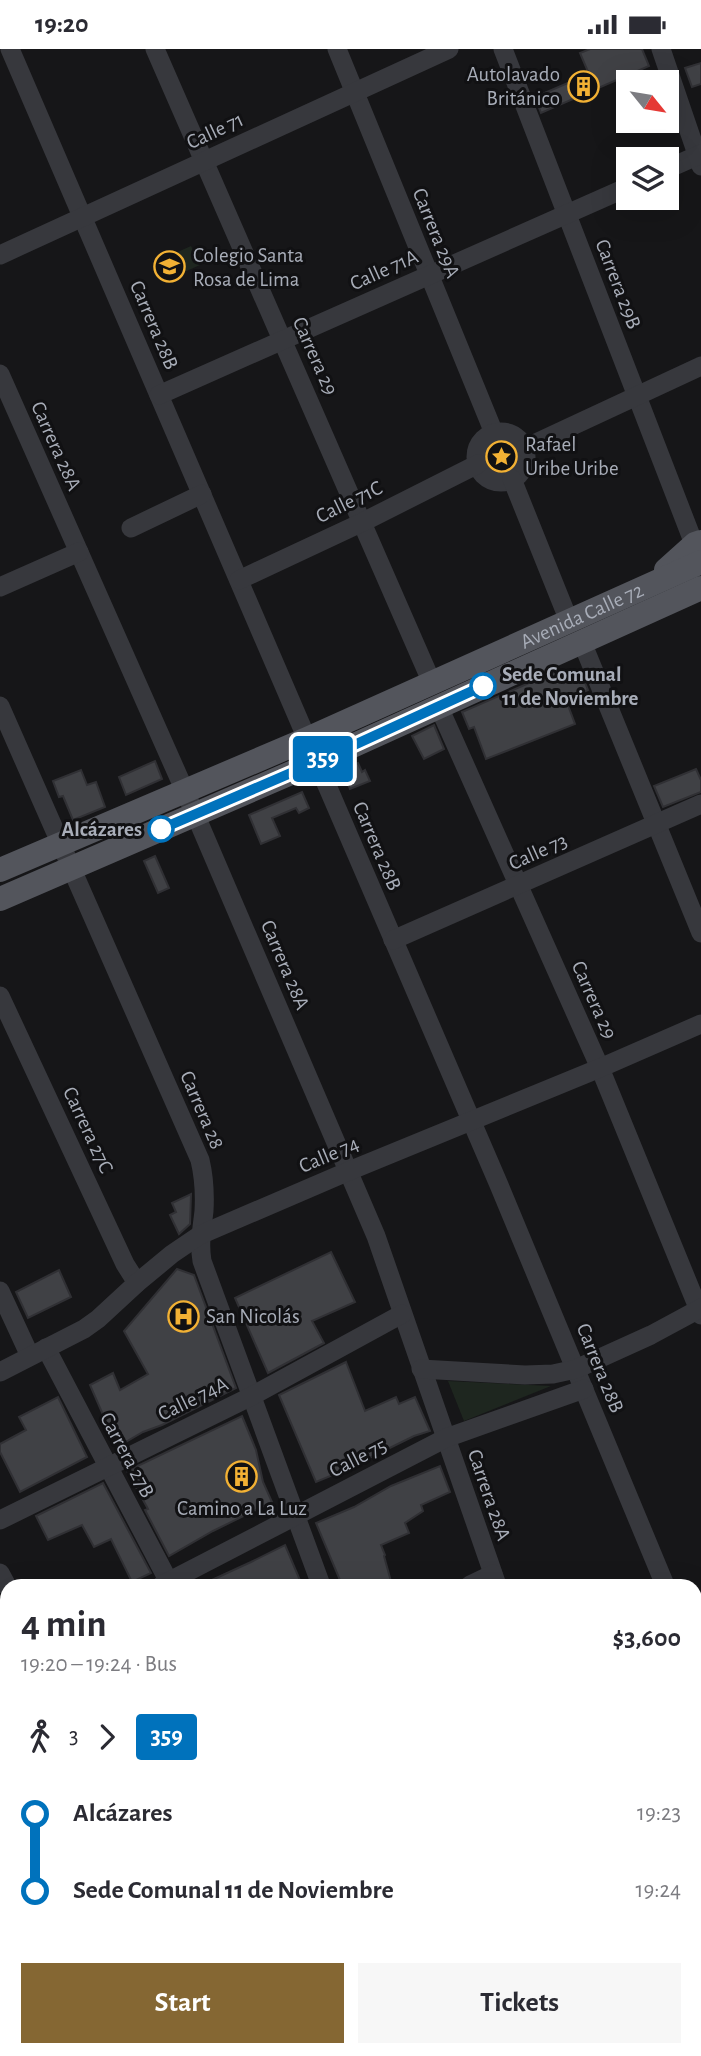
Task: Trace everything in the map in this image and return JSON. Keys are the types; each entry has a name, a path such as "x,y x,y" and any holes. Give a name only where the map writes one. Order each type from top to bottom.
{"main road":[{"path":"650,585 696,539"},
{"name":"Avenida Calle 72","path":"0,899 439,707 576,631 650,585 701,562"},
{"name":"Avenida Calle 72","path":"0,870 432,683 576,631 694,594"}],"street":[{"name":"Carrera 28B","path":"10,49 471,1120 663,1579"},
{"name":"Carrera 29","path":"155,49 432,683"},
{"name":"Carrera 29A","path":"337,49 494,433"},
{"name":"Calle 71","path":"0,255 449,49"},
{"name":"Carrera 29B","path":"503,49 637,396 696,539"},
{"path":"661,49 700,159 679,165"},
{"name":"Calle 71A","path":"159,395 616,192"},
{"path":"525,448 701,366"},
{"name":"Carrera 28A","path":"0,374 185,791 376,1236 495,1579"},
{"path":"494,433 512,434 525,448 524,466 520,474 512,479 502,482 491,480 478,464 479,446 485,438 494,433"},
{"name":"Calle 71C","path":"239,580 478,464"},
{"path":"512,479 701,933"},
{"path":"131,528 202,494"},
{"path":"0,587 79,552"},
{"name":"Carrera 28","path":"0,706 200,1160 205,1192 200,1235 202,1261 319,1579"},
{"name":"Carrera 29","path":"439,707 600,1068 700,1311"},
{"name":"Calle 73","path":"393,940 701,804"},
{"name":"Carrera 27C","path":"0,996 125,1264 137,1283"},
{"name":"Calle 74","path":"0,1372 84,1329 172,1254 200,1235 701,1024"},
{"name":"Carrera 27B","path":"0,1290 108,1466 163,1579"},
{"path":"421,1369 553,1374 576,1369 700,1311"},
{"name":"Calle 74A","path":"0,1520 252,1396 402,1314"},
{"name":"Calle 75","path":"175,1579 446,1439 584,1389"}],"shaded area":[{"path":"191,246 200,265 162,282 153,263"},
{"path":"448,1381 551,1386 464,1421"}],"building":[{"name":"Autolavado Británico","path":"590,49 642,49 649,66 640,70 616,70 616,80 541,113 535,97 589,74 580,53"},
{"path":"701,63 701,84 692,87 685,68"},
{"path":"559,670 564,683 582,675 588,690 566,700 575,724 486,759 474,727 469,729 462,712"},
{"path":"434,725 444,749 424,759 412,736"},
{"path":"155,761 162,779 126,795 119,777"},
{"path":"358,763 370,781 350,789 342,769"},
{"path":"696,769 701,780 701,792 663,807 654,786"},
{"path":"81,770 87,785 96,782 105,807 73,820 53,781"},
{"path":"302,792 309,808 299,813 296,808 272,818 280,836 261,844 249,815"},
{"path":"155,856 169,888 158,893 144,861"},
{"path":"191,1194 190,1224 179,1234 170,1215 176,1212 172,1203"},
{"path":"331,1252 355,1302 312,1321 324,1343 268,1373 235,1298"},
{"path":"177,1269 194,1275 236,1388 117,1447 90,1385 113,1373 120,1390 148,1374 124,1331"},
{"path":"59,1270 71,1297 28,1318 16,1292"},
{"path":"346,1362 365,1411 396,1397 399,1404 415,1397 430,1431 316,1482 279,1395"},
{"path":"58,1397 87,1457 20,1492 0,1452 0,1444 26,1430 19,1417"},
{"path":"242,1416 272,1502 169,1556 127,1471"},
{"path":"440,1466 450,1492 421,1505 423,1511 405,1523 409,1533 381,1545 390,1579 339,1579 316,1523 354,1507 391,1486"},
{"path":"103,1483 151,1573 138,1579 131,1579 111,1539 94,1547 82,1525 48,1540 36,1516"},
{"path":"285,1545 299,1579 214,1579"}],"bus line":[{"name":"359","path":"161,829 483,686"}],"place":[{"name":"Autolavado Británico","path":"583,86"},
{"name":"Colegio Santa Rosa de Lima","path":"170,267"},
{"name":"Rafael Uribe Uribe","path":"502,456"},
{"name":"Sede Comunal 11 de Noviembre","path":"483,686"},
{"name":"Alcázares","path":"161,829"},
{"name":"San Nicolás","path":"183,1316"},
{"name":"Camino a La Luz","path":"242,1476"}]}
